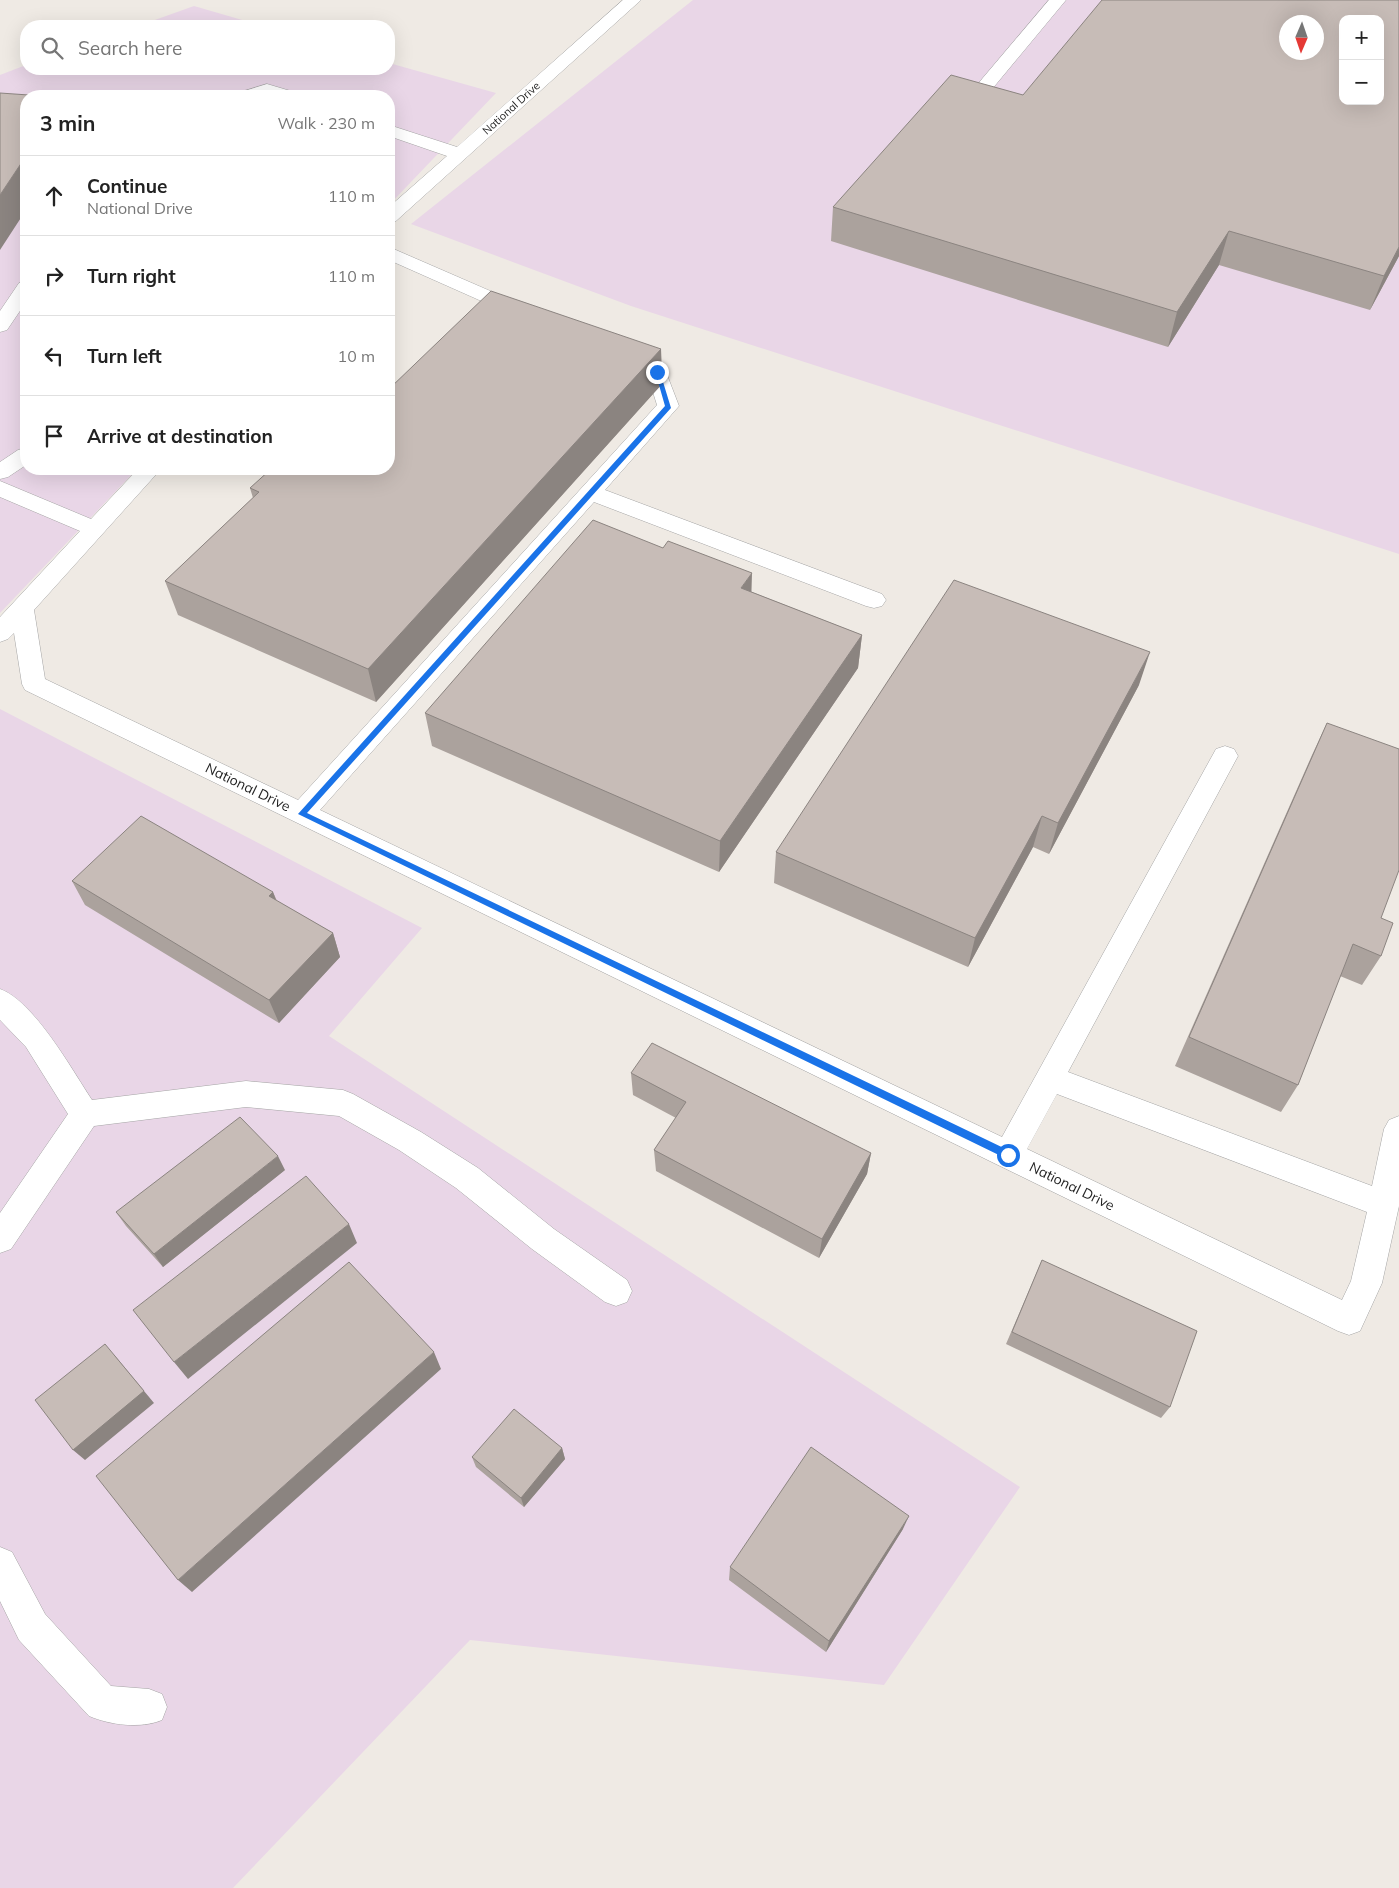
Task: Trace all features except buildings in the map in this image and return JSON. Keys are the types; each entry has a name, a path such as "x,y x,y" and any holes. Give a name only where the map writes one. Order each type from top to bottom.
{"street":[{"name":"National Drive","path":"395,212 633,0"},
{"path":"977,96 1058,0"},
{"path":"395,132 460,154"},
{"path":"395,256 541,321"},
{"path":"0,326 20,296"},
{"path":"302,814 668,406 657,372 612,352"},
{"path":"0,472 20,459"},
{"path":"0,633 144,475"},
{"path":"0,488 95,528"},
{"path":"589,492 874,600"},
{"name":"National Drive","path":"22,608 34,684 1349,1320 1366,1283 1384,1205"},
{"path":"1008,1155 1225,756"},
{"path":"0,1001 36,1038 85,1114"},
{"path":"1050,1078 1384,1205 1399,1129"},
{"path":"0,1239 85,1114 246,1094 343,1103 410,1141 467,1178 543,1239 616,1291"},
{"path":"0,1564 32,1627 102,1703 149,1708"}],"shaded area":[{"path":"693,0 1399,0 1399,554 631,306 411,224"},
{"path":"194,6 242,20 155,20"},
{"path":"395,65 496,93 395,199 395,90 20,90 20,475 131,475 0,613 0,75 20,67 20,75 395,75"},
{"path":"0,709 422,928 329,1036 1020,1487 884,1685 470,1640 233,1888 0,1888"}],"route":[{"path":"657,372 668,406 302,814 1008,1155"}]}
